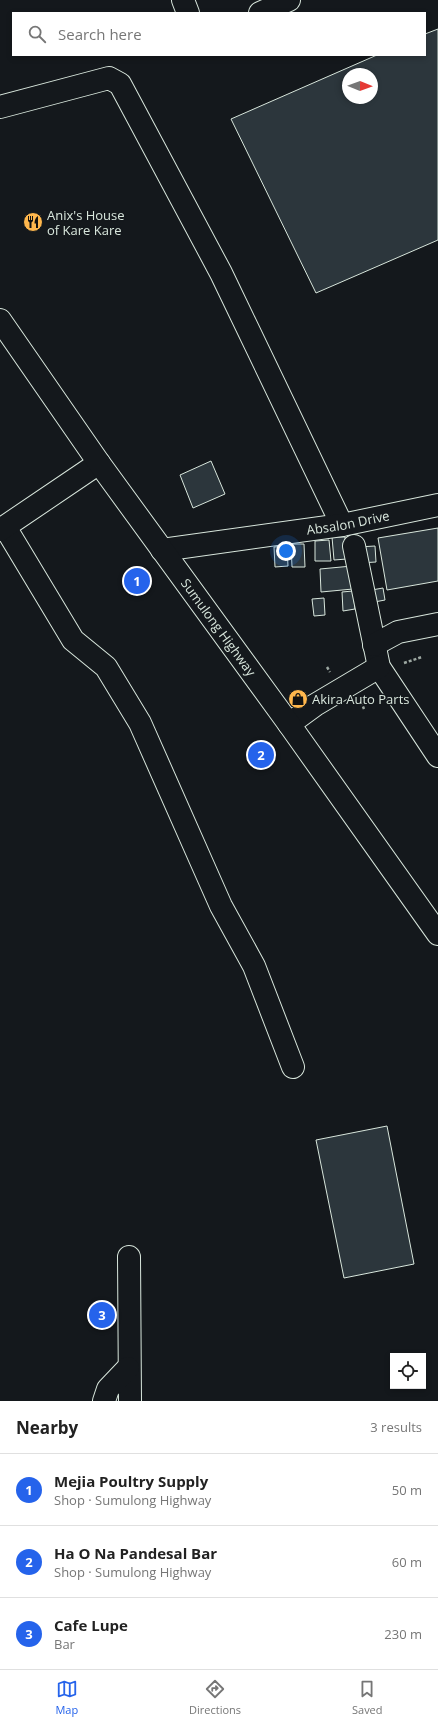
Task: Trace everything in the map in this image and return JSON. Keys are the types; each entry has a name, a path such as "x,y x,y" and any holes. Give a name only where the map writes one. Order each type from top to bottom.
{"street":[{"path":"183,0 188,12"},
{"path":"262,12 289,0"},
{"path":"0,107 109,78 120,84 221,273 342,525"},
{"name":"Sumulong Highway","path":"0,320 98,463 289,724 438,934"},
{"path":"98,463 3,529 73,640 106,667 140,723 221,906 254,966 293,1067"},
{"name":"Absalon Drive","path":"162,550 342,525 438,504"},
{"path":"354,546 379,667 438,756"},
{"path":"374,644 398,632 438,624"},
{"path":"289,724 315,705 379,667"},
{"path":"128,1257 128,1368 130,1401"},
{"path":"104,1401 108,1389 128,1368"}],"path":[{"path":"402,659 404,664 422,657"}],"building":[{"path":"438,29 438,240 316,293 231,119 342,70 342,104 378,104 378,68 347,68 375,56 426,56 426,34"},
{"path":"211,461 225,494 193,508 180,475"},
{"path":"438,528 438,581 387,590 378,538"},
{"path":"332,537 345,537 347,559 334,560"},
{"path":"329,540 331,561 315,561 315,541"},
{"path":"291,544 304,544 305,567 292,567"},
{"path":"287,546 288,566 275,567 274,547"},
{"path":"375,546 376,562 359,563 358,547"},
{"path":"352,566 353,589 321,592 320,569"},
{"path":"383,588 385,600 369,603 366,591"},
{"path":"353,591 355,609 343,611 342,592"},
{"path":"324,598 325,615 314,616 312,599"},
{"path":"387,1126 414,1264 344,1278 316,1140"}],"place":[{"name":"Anix's House of Kare Kare","path":"33,222"},
{"name":"Mejia Poultry Supply","path":"137,581"},
{"name":"Akira Auto Parts","path":"298,699"},
{"name":"Ha O Na Pandesal Bar","path":"261,755"},
{"name":"Cafe Lupe","path":"102,1315"}]}
